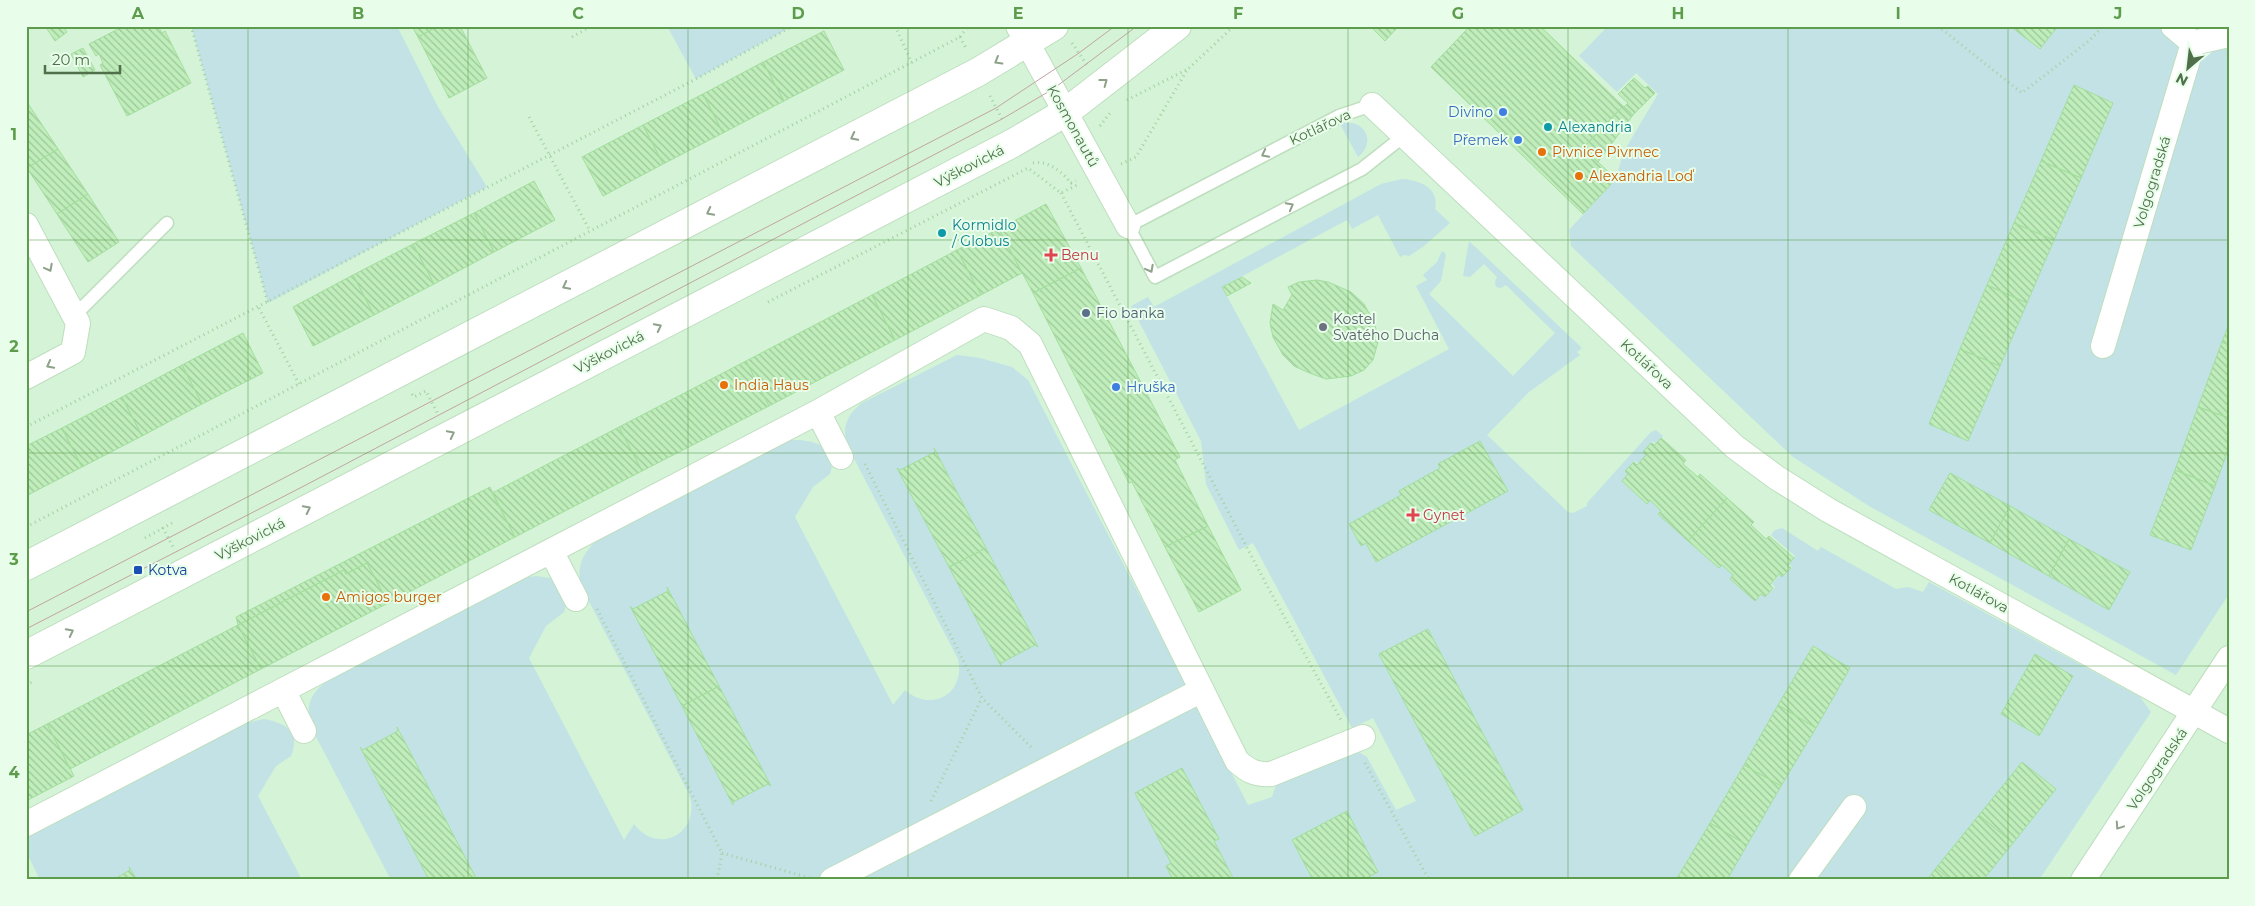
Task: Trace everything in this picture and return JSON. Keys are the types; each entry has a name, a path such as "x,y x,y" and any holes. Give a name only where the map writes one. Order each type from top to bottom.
{"street":[{"path":"26,566 978,72 1023,35 1054,26"},
{"name":"Výškovická","path":"26,655 1013,143 1066,112 1177,26"},
{"path":"2173,26 2193,43 2229,35"},
{"name":"Kosmonautů","path":"1023,35 1128,226"},
{"name":"Volgogradská","path":"2103,346 2193,43"},
{"name":"Kotlářova","path":"1372,105 1735,447 1777,478 1837,514 2229,732"},
{"path":"26,225 78,323 73,352 26,377"},
{"path":"26,824 818,412 984,319 1011,328 1030,344 1237,761 1249,771 1261,775 1271,774 1358,739"},
{"path":"818,412 852,459"},
{"path":"551,551 586,603"},
{"name":"Volgogradská","path":"2083,880 2229,658"},
{"path":"283,690 304,731"},
{"path":"832,880 1202,690"},
{"path":"1801,880 1854,807"}],"lane":[{"name":"Kotlářova","path":"1128,226 1339,116 1372,105"},
{"path":"1128,226 1155,277 1362,168 1405,135"},
{"path":"74,316 167,223"}],"path":[{"path":"191,26 268,303"},
{"path":"572,37 592,26"},
{"path":"26,427 268,303 696,79 793,26"},
{"path":"895,26 912,63"},
{"path":"26,527 912,63 960,37 968,26"},
{"path":"1124,102 1187,70 1234,26"},
{"path":"1938,26 2022,93 2090,40 2103,26"},
{"path":"960,37 1013,143 1028,168 1061,193 1264,580 1358,739 1429,880"},
{"path":"1061,193 1136,157 1187,70"},
{"path":"529,117 590,231"},
{"path":"762,306 1028,168"},
{"path":"258,308 299,384"},
{"path":"852,459 982,698 1051,768"},
{"path":"145,538 172,524"},
{"path":"163,528 178,556"},
{"path":"586,603 722,854 718,880"},
{"path":"26,685 43,677"},
{"path":"930,804 982,698"},
{"path":"722,854 815,880"}],"shaded area":[{"path":"26,26 2229,26 2229,880 26,880"},
{"path":"191,26 397,26 438,107 487,187 268,303"},
{"path":"667,26 793,26 696,79"},
{"path":"1608,26 2229,26 2229,594 2176,675 1869,506 1793,457 1571,246 1569,230 1616,179 1623,153 1658,94 1636,73 1617,92 1579,56"},
{"path":"1340,124 1358,125 1366,134 1366,145 1358,157"},
{"path":"1402,179 1415,181 1427,187 1434,196 1436,202 1435,209 1450,223 1424,246 1409,256 1404,255 1400,257 1378,215 1352,229 1347,220 1222,287 1299,430 1449,349 1416,286 1427,280 1423,275 1437,262 1442,251 1446,254 1441,281 1429,294 1513,376 1555,333 1506,285 1501,288 1496,287 1497,277 1484,264 1470,277 1463,276 1469,241 1582,348 1577,352 1580,355 1529,392 1487,435 1568,512 1573,513 1587,506 1587,503 1651,432 1656,430 1663,436 1656,444 1653,441 1645,451 1648,453 1639,464 1635,461 1627,470 1648,502 1652,499 1720,567 1723,564 1735,574 1732,578 1756,600 1763,593 1766,596 1775,587 1772,584 1781,573 1784,576 1792,567 1789,564 1795,556 1771,535 1775,530 1782,528 1818,551 1821,547 1896,589 1908,587 1923,592 1929,582 2140,697 2151,712 2039,880 391,880 311,727 309,708 312,697 324,683 524,578 536,576 550,578 559,583 567,603 564,612 546,626 529,658 624,840 634,824 644,834 655,839 666,839 676,836 684,829 689,819 691,808 689,794 582,588 580,581 581,563 586,552 595,542 791,440 815,443 822,446 831,457 830,474 813,487 795,517 893,705 905,690 915,697 935,700 952,690 957,682 959,671 958,659 847,445 845,432 849,417 862,403 957,355 980,358 1012,367 1028,380 1248,805 1272,797 1277,782 1352,748 1367,757 1396,810 1416,801 1373,718 1352,728 1253,543 1239,550 1206,484 1201,441 1131,306 1148,297 1154,307 1381,184"},
{"path":"264,719 284,726 292,734 294,740 291,756 276,766 258,796 302,880 40,880 27,853 26,838 247,723"}],"building":[{"path":"45,26 63,26 67,32 55,41"},
{"path":"124,26 158,26 162,33 165,31 191,83 127,116 100,65 103,63 99,54 96,56 89,44"},
{"path":"412,26 438,26 418,37"},
{"path":"438,26 460,26 487,78 449,98 418,37"},
{"path":"1370,26 1399,26 1385,41"},
{"name":"Alexandria","path":"1470,26 1540,26 1623,106 1583,148 1616,179 1583,214 1431,67"},
{"path":"2010,26 2058,26 2040,49"},
{"path":"824,31 844,70 784,101 763,62"},
{"path":"83,48 95,70 83,77 71,54"},
{"path":"763,62 784,101 723,133 703,94"},
{"path":"1634,78 1645,88 1648,86 1655,93 1633,115 1624,107 1628,103 1618,94"},
{"path":"2074,85 2113,103 2081,178 2041,161"},
{"path":"703,94 723,133 663,164 643,125"},
{"path":"26,103 58,149 27,168"},
{"path":"1623,106 1633,115 1598,162 1583,148"},
{"path":"643,125 663,164 603,196 582,157"},
{"path":"58,149 88,194 57,214 27,168"},
{"path":"2041,161 2081,178 2054,240 2014,223"},
{"path":"534,181 555,220 494,252 474,213"},
{"path":"88,194 119,242 88,262 57,214"},
{"path":"1046,204 1081,268 1033,293 999,229"},
{"path":"474,213 494,252 434,284 413,244"},
{"path":"2014,223 2054,240 2027,303 1987,285"},
{"path":"999,229 1022,273 981,295 957,250"},
{"path":"413,244 434,284 374,315 353,275"},
{"path":"957,250 981,295 895,340 872,295"},
{"path":"1081,268 1180,457 1175,460 1208,526 1165,547 1132,482 1129,483 1033,293"},
{"path":"353,275 374,315 313,346 293,307"},
{"path":"1242,277 1251,283 1227,296 1222,287"},
{"name":"Kostel Svatého Ducha","path":"1317,280 1328,282 1351,292 1364,304 1375,324 1378,342 1373,360 1364,370 1351,376 1326,379 1294,366 1283,355 1273,337 1270,323 1273,304 1283,310 1292,295 1288,287 1299,282"},
{"path":"1987,285 2027,303 2000,366 1960,349"},
{"path":"872,295 895,340 769,406 746,361"},
{"path":"2229,324 2229,345 2222,342"},
{"path":"243,333 263,373 202,404 182,365"},
{"path":"2222,342 2229,345 2229,418 2198,407"},
{"path":"1960,349 2000,366 1968,441 1929,424"},
{"path":"746,361 769,406 642,471 619,427"},
{"path":"182,365 202,404 142,436 122,397"},
{"path":"122,397 142,436 82,467 62,428"},
{"path":"2198,407 2229,418 2229,447 2215,486 2175,470"},
{"path":"619,427 642,471 515,537 492,493"},
{"path":"62,428 82,467 26,496 26,446"},
{"path":"1661,438 1686,460 1683,464 1698,477 1700,474 1727,498 1688,541 1658,514 1661,511 1650,500 1647,504 1622,481 1628,474 1625,471 1634,462 1637,465 1646,455 1643,452 1651,443 1655,445"},
{"path":"1480,441 1508,491 1376,562 1366,543 1361,546 1349,524 1401,495 1399,491 1440,468 1438,464"},
{"path":"934,448 986,548 949,567 897,468 900,470 935,452"},
{"path":"2175,470 2215,486 2191,550 2150,535"},
{"path":"1950,473 2010,506 1990,543 1929,510"},
{"path":"490,487 515,537 388,603 367,563 346,574 344,570 238,625 236,617"},
{"path":"1727,498 1754,522 1751,525 1766,539 1769,536 1794,558 1788,565 1791,568 1782,577 1779,574 1770,585 1773,588 1765,597 1761,594 1755,601 1730,579 1733,575 1722,565 1719,568 1688,541"},
{"path":"2010,506 2069,539 2049,576 1990,543"},
{"path":"1208,526 1241,590 1199,612 1165,547"},
{"path":"2069,539 2130,572 2109,610 2049,576"},
{"path":"986,548 1038,647 1035,645 1001,663 1001,666 949,567"},
{"path":"367,563 388,603 261,669 238,625 344,570 346,574"},
{"path":"667,587 719,686 682,706 630,606 633,609 668,591"},
{"path":"238,625 261,669 70,769 47,724"},
{"path":"1428,629 1523,810 1475,836 1379,654"},
{"path":"1813,646 1850,668 1816,728 1778,705"},
{"path":"2035,654 2073,676 2039,736 2001,714"},
{"path":"719,686 771,786 768,784 733,802 733,805 682,706"},
{"path":"1778,705 1816,728 1781,786 1744,765"},
{"path":"47,724 74,776 26,801 26,735"},
{"path":"397,727 477,880 429,880 360,747 363,750 398,731"},
{"path":"2022,762 2056,789 2013,843 1979,815"},
{"path":"1744,765 1781,786 1747,845 1710,823"},
{"path":"1182,768 1219,839 1214,841 1234,880 1173,880 1166,866 1171,863 1135,793"},
{"path":"1347,811 1378,872 1363,880 1313,880 1292,840"},
{"path":"1979,815 2013,843 1983,880 1951,880 1936,868"},
{"path":"1710,823 1747,845 1727,880 1676,880"},
{"path":"129,867 137,880 113,880 130,870"},
{"path":"1936,868 1951,880 1927,880"}],"tram line":[{"path":"26,612 996,108 1079,53 1115,26"},
{"path":"26,629 302,487 1002,119 1053,89 1137,26"}],"place":[{"name":"Divino","path":"1503,112"},
{"name":"Alexandria","path":"1548,127"},
{"name":"Přemek","path":"1518,140"},
{"name":"Pivnice Pivrnec","path":"1542,152"},
{"name":"Alexandria Loď","path":"1579,176"},
{"name":"Kormidlo / Globus","path":"942,233"},
{"name":"Benu","path":"1051,255"},
{"name":"Fio banka","path":"1086,313"},
{"name":"Kostel Svatého Ducha","path":"1323,327"},
{"name":"India Haus","path":"724,385"},
{"name":"Hruška","path":"1116,387"},
{"name":"Gynet","path":"1413,515"},
{"name":"Kotva","path":"138,570"},
{"name":"Amigos burger","path":"326,597"}]}
